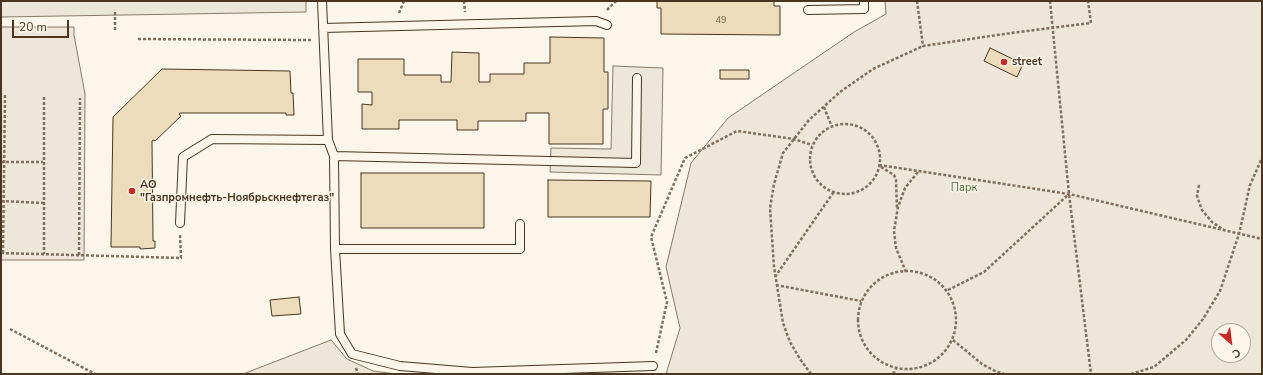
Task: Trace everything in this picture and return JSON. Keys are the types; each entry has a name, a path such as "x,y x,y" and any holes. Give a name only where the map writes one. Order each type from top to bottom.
{"lane":[{"path":"322,1 328,140 334,156 335,249 340,334 352,354 400,366 472,372 653,366"},
{"path":"808,10 864,9 864,1"},
{"path":"323,28 596,21 607,25"},
{"path":"334,156 636,163 637,78"},
{"path":"180,223 183,157 212,139 328,140"},
{"path":"335,249 520,249 520,224"}],"path":[{"path":"917,1 923,46"},
{"path":"1050,1 1069,194 1091,374"},
{"path":"811,374 800,360 783,322 775,278 770,208 774,184 783,153 809,120 840,92 873,69 923,46 1091,23 1088,1"},
{"path":"115,12 115,31"},
{"path":"138,39 323,40"},
{"path":"5,95 2,253 181,258 180,223"},
{"path":"44,96 44,254"},
{"path":"79,255 80,98"},
{"path":"824,107 832,127"},
{"path":"839,124 862,128 871,135 877,145 880,156 879,165 874,179 866,187 856,193 845,195 833,193 823,188 815,179 810,168 812,145 828,128 839,124"},
{"path":"653,366 667,302 651,237 685,158 737,131 794,139 812,145"},
{"path":"1131,374 1154,367 1186,340 1203,319 1220,291 1239,234 1250,185 1262,158"},
{"path":"3,162 43,162"},
{"path":"879,165 1069,194 1262,239"},
{"path":"879,165 894,175 896,180 897,214"},
{"path":"906,272 896,248 894,231 897,214 905,188 919,172"},
{"path":"1199,186 1197,196 1202,210 1212,222 1227,231"},
{"path":"775,278 833,193"},
{"path":"948,290 984,272 1069,194"},
{"path":"2,201 44,203"},
{"path":"914,270 927,274 948,290 955,306 957,323 953,340 944,354 930,364 913,370 896,369 880,362 867,350 859,335 857,318 861,301 870,286 884,276 914,270"},
{"path":"776,285 861,301"},
{"path":"10,329 95,374"},
{"path":"953,340 982,364 995,372 1004,374"},
{"path":"893,374 896,369"}],"green space":[{"name":"Парк","path":"885,1 1262,1 1262,374 666,374 680,328 666,267 691,163 728,118 854,32 886,14"},
{"path":"1,27 74,27 74,35 85,94 84,260 1,260"},
{"path":"331,340 347,359 373,371 396,374 243,374"}],"shaded area":[{"path":"1,1 306,1 306,12 1,17"},
{"path":"613,66 663,68 661,175 550,172 551,148 611,149"}],"building":[{"path":"657,1 774,1 774,6 780,6 780,35 661,34 661,8 657,8"},
{"path":"550,37 604,38 604,72 608,72 608,109 603,109 603,144 549,144 549,113 526,113 526,121 478,121 478,130 457,130 457,120 399,120 399,129 362,129 362,104 372,105 372,92 358,92 358,59 404,59 404,75 441,75 441,82 451,82 452,52 479,53 479,82 490,82 490,74 524,74 524,63 550,63"},
{"name":"street","path":"990,48 1023,64 1017,77 984,61"},
{"name":"АО \"Газпромнефть-Ноябрьскнефтегаз\"","path":"162,69 290,71 294,115 286,115 286,113 180,113 179,114 181,116 155,141 152,141 153,241 155,241 155,248 140,249 140,247 111,247 113,117"},
{"path":"720,70 749,70 749,79 720,79"},
{"path":"361,173 484,173 484,228 361,228"},
{"path":"548,180 651,181 650,217 548,217"},
{"path":"299,297 301,314 272,316 270,300"}],"place":[{"name":"street","path":"1004,62"},
{"name":"АО \"Газпромнефть-Ноябрьскнефтегаз\"","path":"132,191"}]}
